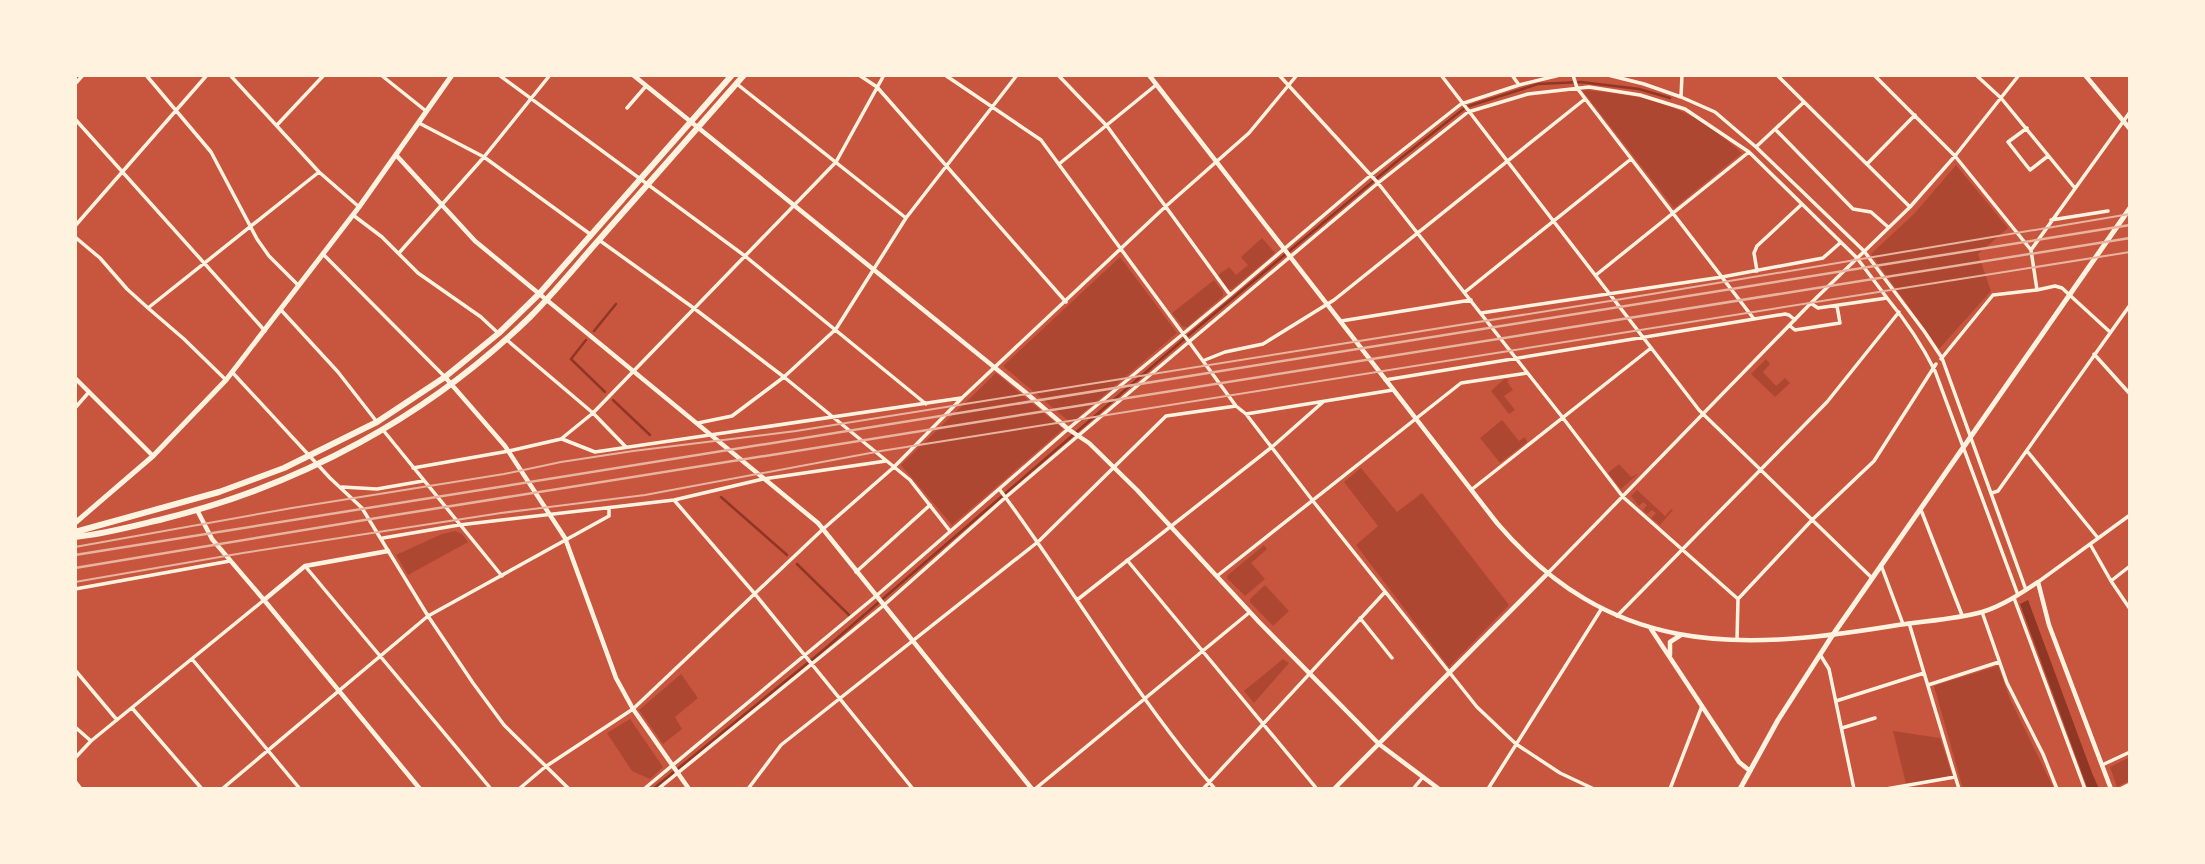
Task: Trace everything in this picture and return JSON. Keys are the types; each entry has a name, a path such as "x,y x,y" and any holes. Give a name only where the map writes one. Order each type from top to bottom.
{"highway":[{"path":"75,534 101,534 197,510 257,491 318,464 383,430 451,384 505,339 546,299 744,75"},
{"path":"75,534 253,481 311,457 377,422 445,377 499,333 539,294 730,76"}],"main road":[{"path":"75,523 153,456 226,380 324,255 397,156 452,75"},
{"path":"1741,789 1819,654 2130,208"}],"street":[{"path":"75,84 83,75"},
{"path":"146,75 219,164 269,256 299,286"},
{"path":"75,226 206,75"},
{"path":"230,75 319,172 359,207"},
{"path":"277,125 324,75"},
{"path":"381,75 427,112"},
{"path":"499,75 745,256 926,404"},
{"path":"399,253 484,157 550,75"},
{"path":"633,75 1069,430 1079,435 1172,527 1250,612 1379,744 1439,789"},
{"path":"859,75 877,87 1066,302"},
{"path":"413,468 509,452 561,439 593,413 835,162 884,75"},
{"path":"946,75 1041,141 1120,250 1205,360 1236,406 1247,414 1477,707 1516,744 1560,773 1594,789"},
{"path":"696,424 732,416 784,377 836,329 906,218 1017,75"},
{"path":"1058,75 1107,126 1230,295"},
{"path":"1149,75 1512,540 1548,573 1616,616 1650,628 1682,635 1737,640 1832,636 1982,612 2016,597 2130,515"},
{"path":"1279,75 1378,183 1623,497 1738,599"},
{"path":"519,789 545,767 633,709 822,530 894,467 963,397 1165,207 1249,133 1297,75"},
{"path":"1441,75 1703,414 1872,578"},
{"path":"1512,75 1519,85"},
{"path":"644,789 877,598 950,531 1283,248 1462,104 1560,75"},
{"path":"1608,75 1644,84 1715,112 1756,146 1864,251 1941,359 2026,590"},
{"path":"1643,75 1644,84"},
{"path":"1681,97 1682,75"},
{"path":"1777,75 1910,207"},
{"path":"1874,75 1955,156 2031,250 2037,289"},
{"path":"1976,75 2001,98 2074,187"},
{"path":"1334,789 1811,303 1910,207 1955,156 2019,75"},
{"path":"2085,75 2130,129"},
{"path":"1575,82 1585,99 1754,319"},
{"path":"659,789 883,606 1005,497 1189,340 1467,111 1575,82 1589,88 1640,95 1685,108 1749,152 1857,258 1899,312 1934,366 2085,789"},
{"path":"737,84 906,218"},
{"path":"1059,164 1156,85"},
{"path":"627,108 646,86"},
{"path":"1205,360 1225,352 1263,344 1327,305 1585,99"},
{"path":"1756,146 1804,102"},
{"path":"2031,250 2130,112"},
{"path":"1867,164 1915,115"},
{"path":"75,119 265,331"},
{"path":"419,123 484,157 591,235"},
{"path":"2026,128 2008,142 2030,170 2048,156"},
{"path":"1775,129 1853,209 1871,212 1888,227"},
{"path":"1596,275 1749,152"},
{"path":"397,156 475,241 713,436 822,530 1034,789 1250,612"},
{"path":"1465,292 1631,159"},
{"path":"148,308 319,172"},
{"path":"1757,271 1754,253 1757,246 1802,204"},
{"path":"2051,220 2108,211"},
{"path":"353,215 399,253 418,273 481,317 499,333"},
{"path":"75,237 226,380"},
{"path":"599,240 784,377 894,467 910,481 950,531"},
{"path":"1481,313 1757,271 1823,258 1840,242"},
{"path":"324,255 445,377 509,452 565,538 616,678 633,709 689,789"},
{"path":"1941,359 1993,295 2055,286 2063,288 2110,332"},
{"path":"1811,303 1818,307 1837,306 1887,298"},
{"path":"1340,321 1471,300"},
{"path":"1992,493 1998,491 2130,304"},
{"path":"1790,326 1795,330 1840,323 1837,306"},
{"path":"281,310 338,372 377,422"},
{"path":"1616,616 1826,402 1899,312"},
{"path":"1385,380 1785,314 1795,320"},
{"path":"505,339 593,413 625,446"},
{"path":"1471,490 1651,348"},
{"path":"2094,354 2130,394"},
{"path":"1737,640 1738,599 1812,520 1874,461 1934,366"},
{"path":"232,372 362,508 428,616 473,683 505,725 569,789"},
{"path":"1217,576 1461,383 1527,373"},
{"path":"75,378 153,456"},
{"path":"1247,414 1393,390"},
{"path":"75,408 89,391"},
{"path":"561,439 595,452 963,397"},
{"path":"1077,600 1272,447 1323,402"},
{"path":"751,787 781,745 1039,541 1166,416 1236,406"},
{"path":"383,430 502,576"},
{"path":"2027,451 2098,538"},
{"path":"382,538 459,525 674,500 763,479 886,461"},
{"path":"342,487 377,489 423,481"},
{"path":"1000,490 1039,541 1146,698 1215,789"},
{"path":"674,500 755,594 914,789"},
{"path":"856,572 930,505"},
{"path":"1921,508 1962,615"},
{"path":"222,789 428,616 609,516 609,509"},
{"path":"197,510 212,539 420,789"},
{"path":"2090,544 2130,609"},
{"path":"75,758 91,741 306,566 388,551"},
{"path":"1127,560 1200,652 1317,789"},
{"path":"75,589 230,561"},
{"path":"1881,565 1924,673 1959,789"},
{"path":"306,566 491,789"},
{"path":"2111,581 2130,566"},
{"path":"2038,582 2049,625 2111,789"},
{"path":"1203,789 1385,592"},
{"path":"1488,789 1602,608"},
{"path":"1982,612 2014,700 2043,754 2057,789"},
{"path":"1360,618 1392,658"},
{"path":"1650,628 1739,762 1750,771"},
{"path":"1670,658 1670,642 1682,635"},
{"path":"1819,654 1829,669 1854,789"},
{"path":"192,659 300,789"},
{"path":"1928,686 2000,662"},
{"path":"75,670 117,720"},
{"path":"1836,702 1924,673"},
{"path":"1670,789 1702,706"},
{"path":"132,708 200,787 193,789"},
{"path":"1842,728 1875,718"},
{"path":"75,727 91,741"},
{"path":"2102,765 2130,752"},
{"path":"1413,789 1423,777"},
{"path":"1886,789 1955,777"},
{"path":"75,781 81,789"},
{"path":"2120,789 2130,784"}],"shaded area":[{"path":"1582,90 1629,96 1668,106 1704,124 1742,153 1674,208"},
{"path":"1956,165 2008,228 1978,254 1991,291 1939,349 1871,254 1915,213"},
{"path":"1262,238 1275,253 1232,289 1227,289 1217,276 1229,267 1236,275 1248,265 1241,257"},
{"path":"1120,257 1177,333 1071,423 1003,366"},
{"path":"1214,280 1223,296 1187,327 1183,327 1172,313"},
{"path":"1766,359 1770,364 1763,372 1776,386 1785,378 1790,383 1775,397 1751,374"},
{"path":"996,373 1063,429 952,525 901,465"},
{"path":"1504,379 1509,379 1507,382 1513,390 1504,396 1515,410 1509,414 1491,391"},
{"path":"1502,420 1519,441 1525,437 1527,442 1500,463 1480,438"},
{"path":"1619,464 1631,477 1638,474 1621,489 1608,473"},
{"path":"1361,468 1397,512 1422,493 1509,605 1449,667 1356,545 1378,526 1344,482"},
{"path":"1637,490 1665,516 1673,510 1660,525 1651,518 1656,513 1652,510 1647,514 1643,510 1647,505 1643,502 1639,506 1631,496"},
{"path":"455,531 462,534 468,542 408,575 396,555 442,534"},
{"path":"1264,545 1267,549 1251,563 1265,579 1245,596 1227,578 1228,575"},
{"path":"1265,585 1289,611 1273,626 1250,602"},
{"path":"2028,600 2099,789 2087,787 2020,604"},
{"path":"1283,659 1289,663 1254,703 1244,691"},
{"path":"1998,666 2010,699 2054,789 1963,789 1934,686"},
{"path":"681,674 698,698 675,717 682,729 663,744 639,710"},
{"path":"630,719 663,767 650,779 632,771 607,733"},
{"path":"1893,731 1940,738 1951,777 1906,784"},
{"path":"2130,757 2130,780 2117,787 2110,767"}],"waterway":[{"path":"653,789 820,653 1197,328 1466,107 1538,84 1581,82 1639,89 1670,98"},
{"path":"594,331 616,304"},
{"path":"586,340 571,359 605,392"},
{"path":"613,400 650,435"},
{"path":"721,497 787,555"},
{"path":"797,564 849,615"}],"tram line":[{"path":"75,547 561,462 796,431 1616,300 2130,214"},
{"path":"75,582 501,513 645,495 881,451 2130,252"}],"railway":[{"path":"75,555 2130,225"},
{"path":"75,568 2130,238"}]}
